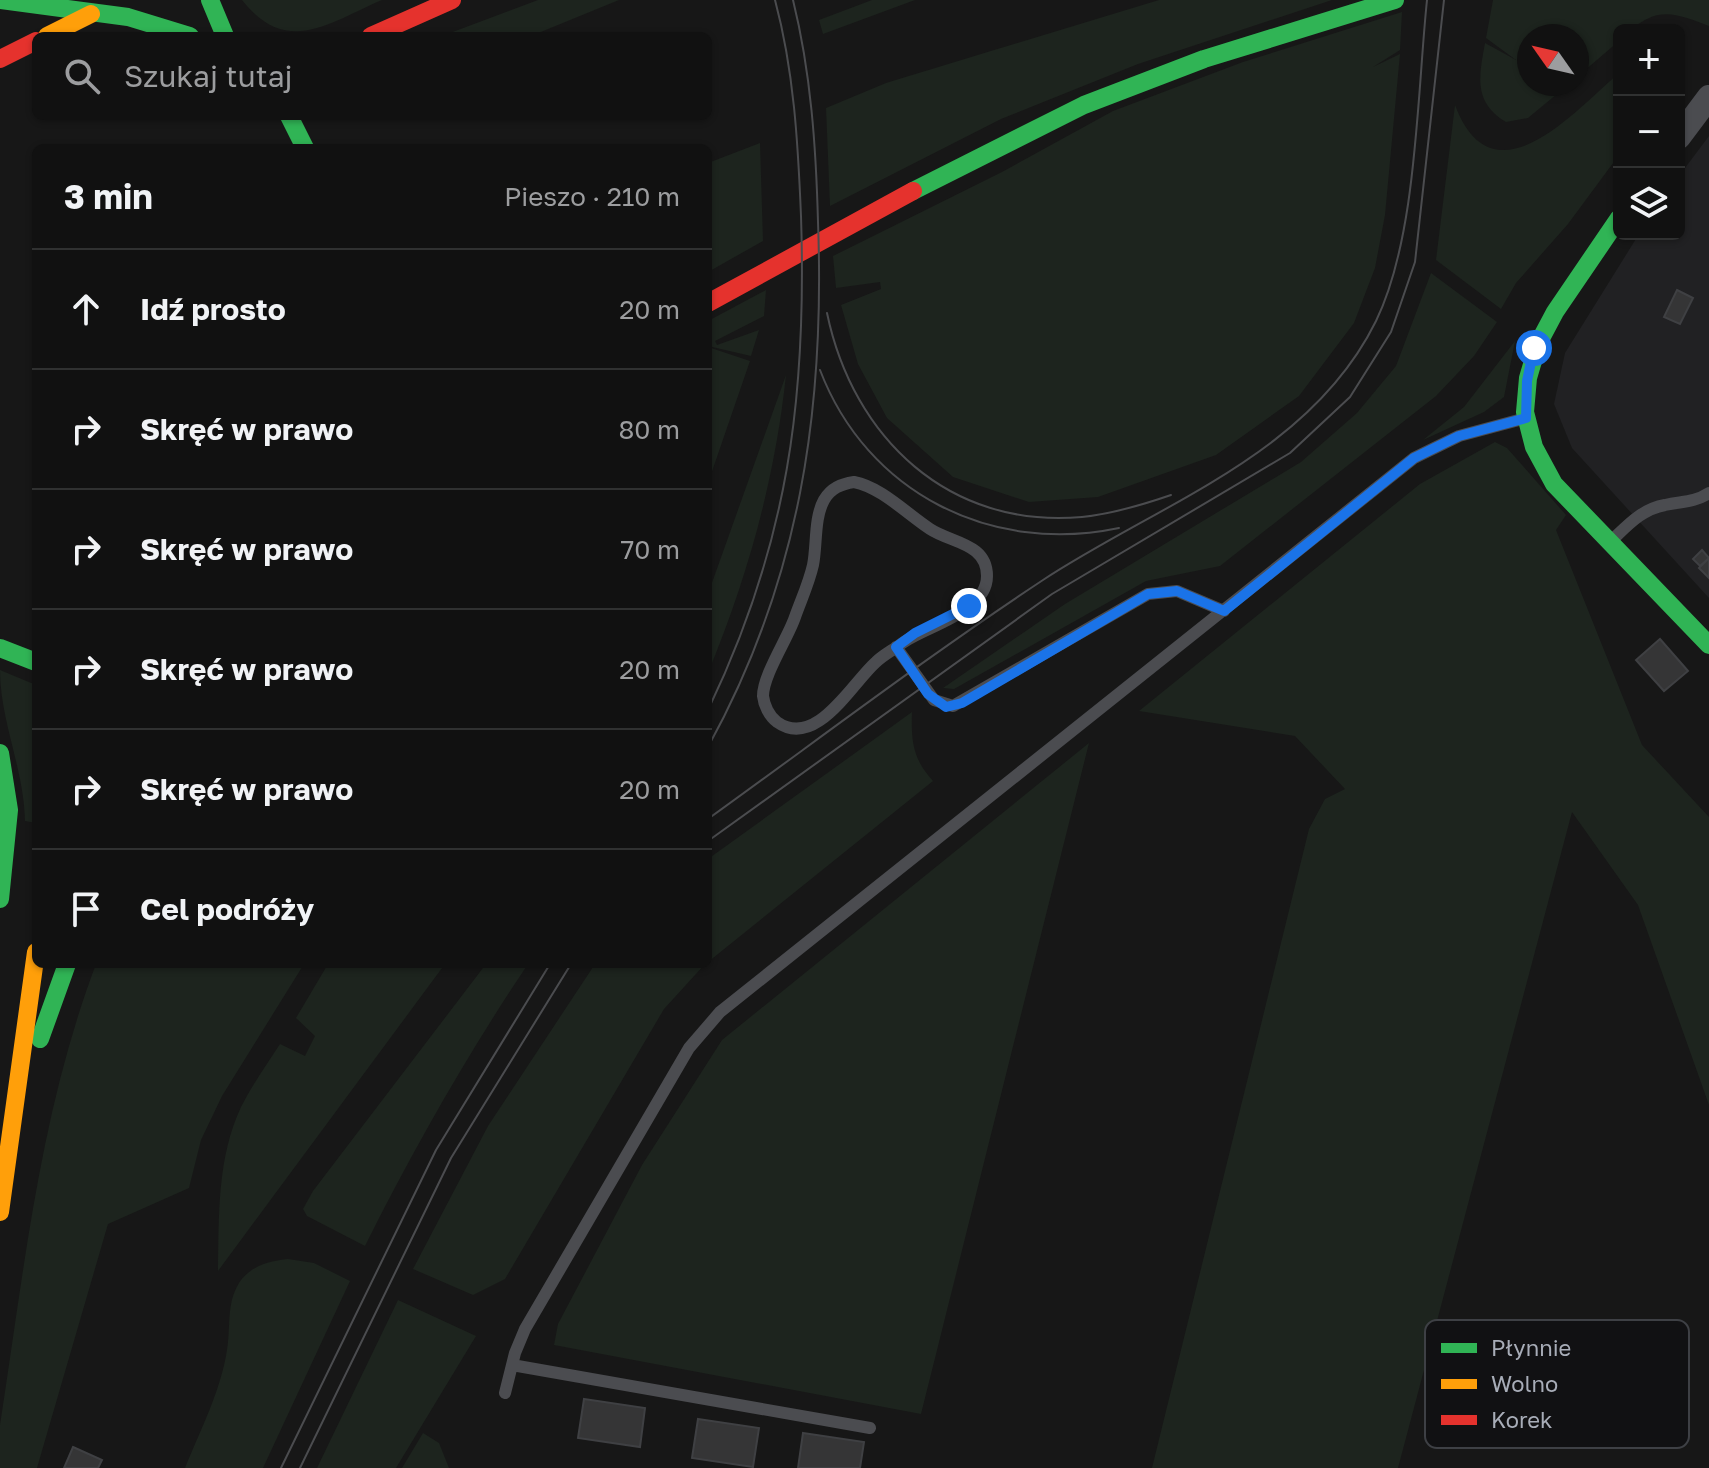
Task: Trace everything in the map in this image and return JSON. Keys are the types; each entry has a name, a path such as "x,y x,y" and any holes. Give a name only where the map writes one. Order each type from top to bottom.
{"main road":[{"path":"0,0 164,25 181,32"},
{"path":"56,32 96,14 114,0"},
{"path":"210,0 223,32"},
{"path":"380,32 452,0"},
{"path":"712,301 750,277 1084,105 1204,59 1395,0"},
{"path":"0,59 32,43"},
{"path":"291,120 303,144"},
{"path":"1613,227 1534,348 1527,381 1526,418 1532,447 1554,484 1709,645"},
{"path":"712,291 750,277"},
{"path":"0,648 32,660"},
{"path":"0,753 9,810 0,899"},
{"path":"0,1212 34,968"},
{"path":"14,1119 66,968"}],"street":[{"path":"1685,129 1709,97"}],"lane":[{"path":"505,1393 525,1329 689,1048 712,1021 1414,458 1459,436 1526,418"},
{"path":"854,482 874,489 938,535 974,549 986,566 987,577 979,598 896,647 876,662 843,699 813,725 791,728 780,724 766,706 765,684 789,635 812,567 821,506 834,488 843,484 854,482"},
{"path":"1610,542 1642,513 1665,505 1692,503 1709,493"},
{"path":"896,647 934,700 953,706 1148,594 1177,591 1224,611"},
{"path":"512,1365 870,1428"}],"shaded area":[{"path":"242,0 382,0 326,25 292,31 275,27"},
{"path":"538,0 619,0 541,32 453,32"},
{"path":"872,0 915,0 823,34 819,20"},
{"path":"1159,0 1332,0 1138,64 1001,119 830,206 826,108 886,83"},
{"path":"1493,0 1709,0 1709,26 1663,14 1638,24 1613,24 1613,46 1589,67 1589,24 1517,24 1517,96 1555,96 1528,118 1506,122 1495,114 1483,97 1480,77 1485,43 1516,60 1486,38"},
{"path":"1402,12 1400,50 1373,67 1400,54 1385,215 1375,268 1354,323 1299,396 1216,455 1098,497 1029,502 953,477 887,418 858,364 841,305 881,289 880,282 836,288 833,256 1002,172 1113,111 1243,62"},
{"path":"1613,78 1613,163 1568,224 1516,283 1501,309 1436,260 1455,105 1471,134 1490,148 1512,149 1535,141 1580,108"},
{"path":"1709,136 1709,598 1572,448 1554,404 1565,353 1635,240 1685,240 1685,168"},
{"path":"760,143 763,241 712,270 712,161"},
{"path":"1431,273 1497,322 1474,356 1436,396 1220,566 1146,581 954,689 943,688 1065,604 1301,462 1357,413 1396,366"},
{"path":"766,290 764,316 715,341 717,345 759,330 751,356 712,347 712,319"},
{"path":"1515,341 1504,397 1484,412 1423,440 1464,407"},
{"path":"712,348 750,361 712,471"},
{"path":"786,375 775,452 758,527 736,600 712,663 712,583"},
{"path":"1495,442 1507,448 1566,515 1556,530 1642,745 1709,817 1709,1105 1638,905 1572,812 1437,1320 1425,1320 1425,1366 1398,1468 1152,1468 1309,829 1325,799 1345,789 1295,736 1139,711 1420,484"},
{"path":"0,670 32,683 32,822 25,821 21,783 1,689"},
{"path":"912,712 915,750 933,781 712,959 712,856"},
{"path":"1089,743 921,1414 554,1345 558,1324 642,1165 722,1040"},
{"path":"95,968 302,968 222,1096 201,1140 189,1188 108,1224 37,1468 0,1468 0,1425 26,1250 47,1134 77,1020"},
{"path":"326,968 442,968 218,1271 223,1167 233,1126 250,1091 280,1044 305,1056 315,1036 296,1018"},
{"path":"483,968 525,968 442,1102 365,1246 307,1216 303,1209 313,1191"},
{"path":"592,968 701,968 664,1009 505,1279 473,1295 413,1269 488,1126"},
{"path":"288,1259 314,1263 350,1281 263,1468 185,1468 220,1380 235,1291 243,1277 254,1268"},
{"path":"398,1300 476,1336 396,1468 317,1468"},
{"path":"423,1433 439,1443 449,1468 402,1468"}],"building":[{"path":"1677,290 1693,298 1680,324 1664,317"},
{"path":"1702,550 1709,558 1700,566 1693,559"},
{"path":"1709,558 1709,578 1699,568"},
{"path":"1660,639 1688,671 1664,691 1636,660"},
{"path":"584,1399 645,1408 640,1447 578,1438"},
{"path":"698,1419 759,1428 753,1467 692,1458"},
{"path":"803,1433 864,1442 860,1468 798,1468"},
{"path":"73,1447 102,1460 98,1468 64,1468"}],"tram line":[{"path":"712,701 757,588 774,529 787,469 795,409 802,283 800,189 791,80 775,0"},
{"path":"712,739 765,621 785,557 811,427 819,292 817,194 808,83 793,0"},
{"path":"712,816 1000,609 1088,552 1229,472 1272,442 1313,407 1348,367 1376,321 1390,287 1408,208 1427,0"},
{"path":"712,838 1052,594 1290,453 1350,397 1391,332 1415,262 1444,0"},
{"path":"827,313 840,358 859,399 884,436 914,466 950,491 990,508 1034,517 1093,516 1171,495"},
{"path":"820,370 841,413 869,450 902,481 939,505 981,522 1025,532 1071,534 1119,528"},
{"path":"281,1468 436,1150 548,968"},
{"path":"300,1468 451,1158 569,968"}],"traffic: fast":[{"path":"0,0 128,17 177,32"},
{"path":"210,0 223,32"},
{"path":"913,191 1084,105 1204,59 1395,0"},
{"path":"291,120 303,144"},
{"path":"1613,227 1555,312 1538,344 1528,378 1525,412 1534,447 1554,484 1709,645"},
{"path":"0,648 32,660"},
{"path":"0,753 9,810 0,899"},
{"path":"40,1039 66,968"}],"traffic: slow":[{"path":"55,32 91,14"},
{"path":"0,1212 34,968"}],"traffic: jam":[{"path":"380,32 452,0"},
{"path":"0,59 32,43"},
{"path":"712,301 913,191"}],"route":[{"path":"969,606 915,633 896,647 928,694 946,707 962,703 1156,591 1177,591 1224,611 1414,458 1459,436 1526,418 1525,398 1534,348"}]}
